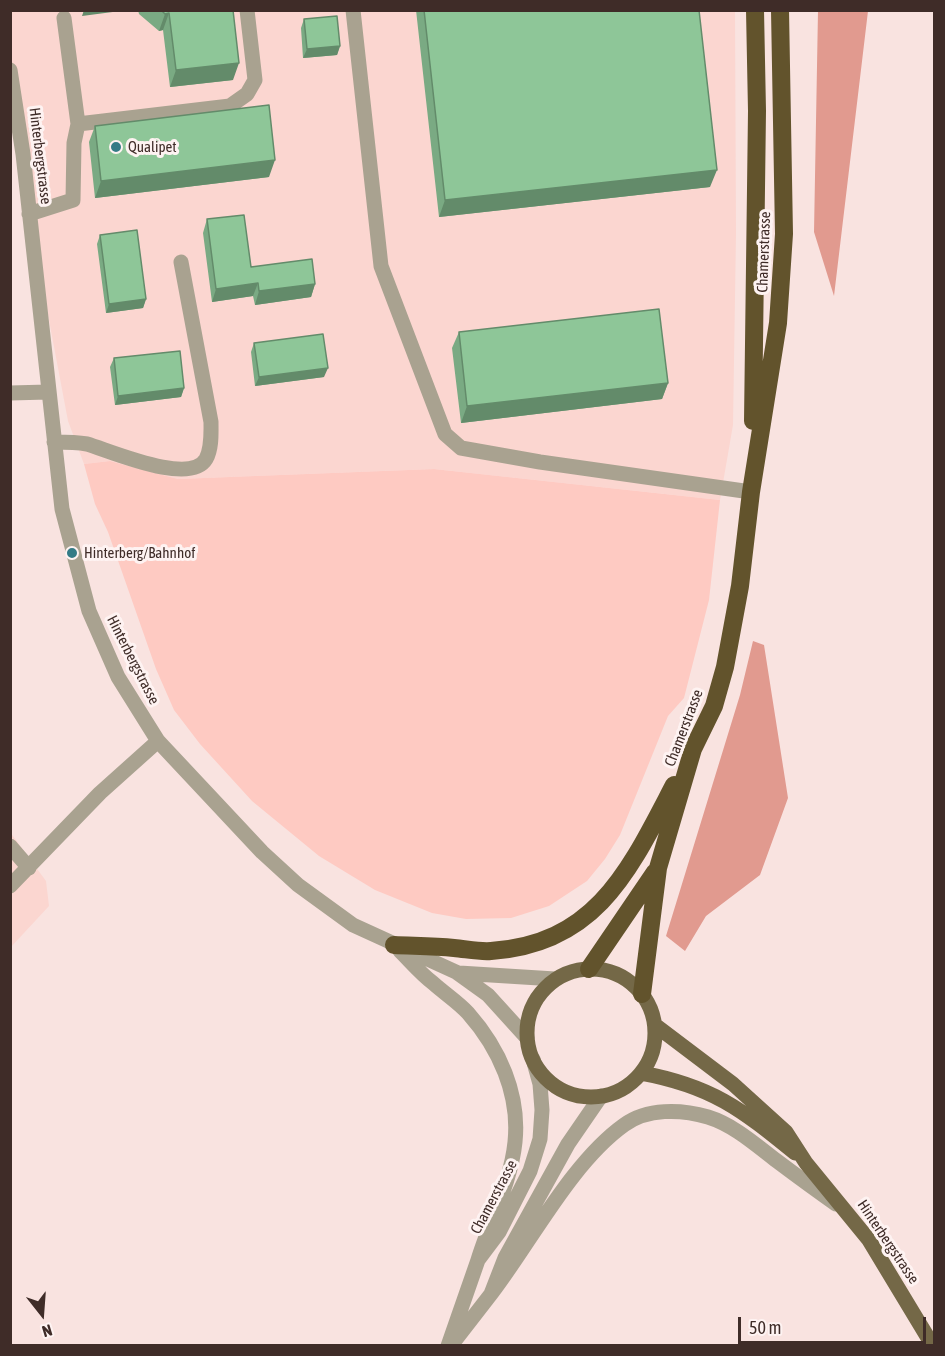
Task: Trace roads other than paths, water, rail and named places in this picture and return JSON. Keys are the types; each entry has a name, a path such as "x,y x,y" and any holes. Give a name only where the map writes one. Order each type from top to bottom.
{"highway":[{"name":"Chamerstrasse","path":"751,492 757,111 755,10"},
{"name":"Chamerstrasse","path":"642,994 658,868 693,749 714,706 724,667 740,586 751,492 778,323 784,234 780,10"},
{"path":"394,945 488,952 521,948 552,939 581,922 609,893 638,855 693,749"},
{"name":"Chamerstrasse","path":"589,969 658,868"}],"main road":[{"path":"589,969 619,975 642,994 649,1004 655,1025 653,1051 641,1073 623,1088 601,1096 580,1096 560,1089 544,1076 533,1059 527,1038 528,1021 533,1005 555,980 572,971 589,969"},
{"name":"Hinterbergstrasse","path":"655,1025 733,1084 786,1132 806,1163 853,1217 933,1346"},
{"name":"Hinterbergstrasse","path":"641,1073 716,1095 746,1114 806,1163"}],"street":[{"path":"78,124 230,106 247,94 255,80 247,10"},
{"path":"352,10 381,266 445,434 461,448 540,462 751,492"},
{"path":"29,214 73,200 74,143 78,124 64,18"},
{"name":"Hinterbergstrasse","path":"10,70 29,214 62,509 89,611 118,677 158,741 246,836 298,885 353,925 456,972 488,995 527,1038"},
{"path":"54,442 83,444 169,470 195,468 206,460 211,442 211,422 181,262"},
{"path":"10,393 48,392"},
{"path":"10,886 100,793 158,741"},
{"path":"10,846 29,868"},
{"path":"394,945 430,981 466,1011 492,1044 504,1066 513,1103 515,1142 507,1178 478,1260"},
{"name":"Hinterbergstrasse","path":"456,972 555,980"},
{"name":"Chamerstrasse","path":"450,1346 478,1260 504,1222 530,1171 540,1139 542,1110 540,1084 533,1059"},
{"name":"Chamerstrasse","path":"450,1346 490,1294 505,1258 568,1144 601,1096"},
{"path":"490,1294 562,1192 594,1154 625,1124 654,1112 678,1111 709,1117 752,1139 853,1217"}],"place":[{"name":"Qualipet","path":"116,147"},
{"name":"Hinterberg/Bahnhof","path":"72,553"}]}
